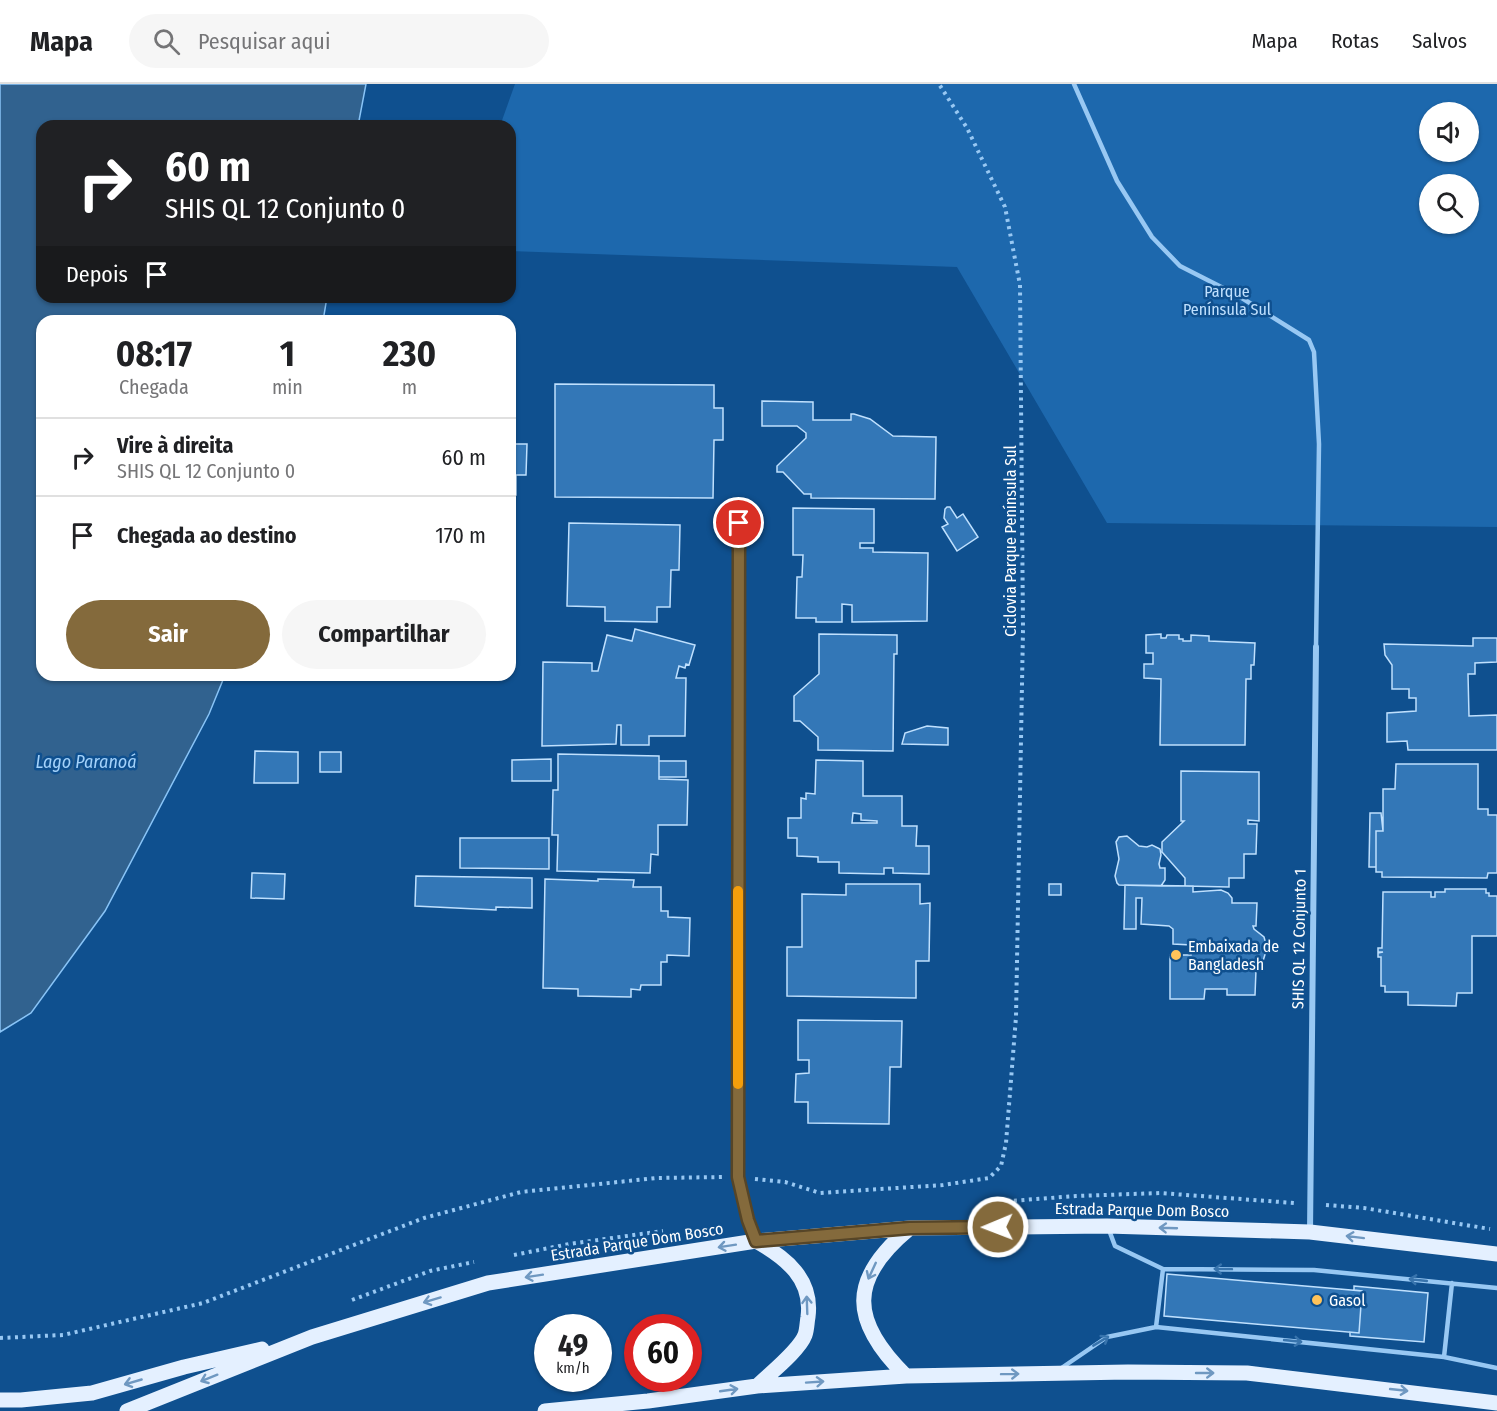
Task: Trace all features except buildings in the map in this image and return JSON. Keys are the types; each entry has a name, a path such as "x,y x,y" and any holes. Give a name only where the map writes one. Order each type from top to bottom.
{"main road":[{"name":"Estrada Parque Dom Bosco","path":"127,1411 312,1337 488,1283 756,1241 910,1228 1107,1226 1310,1232 1497,1254"},
{"path":"906,1376 885,1355 869,1330 863,1300 871,1270 890,1245 910,1228"},
{"path":"756,1241 780,1255 794,1269 806,1288 809,1307 805,1336 791,1354 757,1386"},
{"path":"0,1400 92,1393 184,1367 312,1337"},
{"path":"545,1411 648,1401 757,1386 906,1376 1052,1374 1247,1373 1497,1403"}],"street":[{"path":"739,523 738,1177 748,1220 756,1241"},
{"name":"SHIS QL 12 Conjunto 1","path":"1310,1232 1316,647"}],"lane":[{"path":"1074,84 1117,181 1152,237 1179,266 1237,295 1309,340 1314,352 1319,444 1316,647"},
{"path":"1107,1226 1115,1246 1163,1269 1314,1270 1497,1288"},
{"path":"1156,1327 1163,1269"},
{"path":"1444,1357 1452,1283"},
{"path":"1052,1374 1107,1336 1156,1327 1444,1357 1497,1368"}],"path":[{"name":"Ciclovia Parque Península Sul","path":"0,1338 63,1335 203,1303 424,1218 521,1192 657,1178 738,1177 785,1182 820,1193 943,1185 989,1178 1000,1166 1006,1143 1016,1017 1023,629 1020,285 1005,207 967,128 939,84"}],"green space":[{"name":"Parque Península Sul","path":"515,84 1497,84 1497,527 1107,523 957,267 516,251 516,120 502,120"}],"water":[{"name":"Lago Paranoá","path":"0,84 366,84 359,120 36,120 36,303 326,303 324,315 36,315 36,681 223,681 209,714 105,911 31,1013 0,1032"}],"slow traffic":[{"path":"738,891 738,1084"}],"place":[{"name":"Embaixada de Bangladesh","path":"1176,955"},
{"name":"Gasol","path":"1317,1300"}],"route":[{"path":"739,523 738,1177 748,1220 756,1241 910,1228 998,1227"}]}
